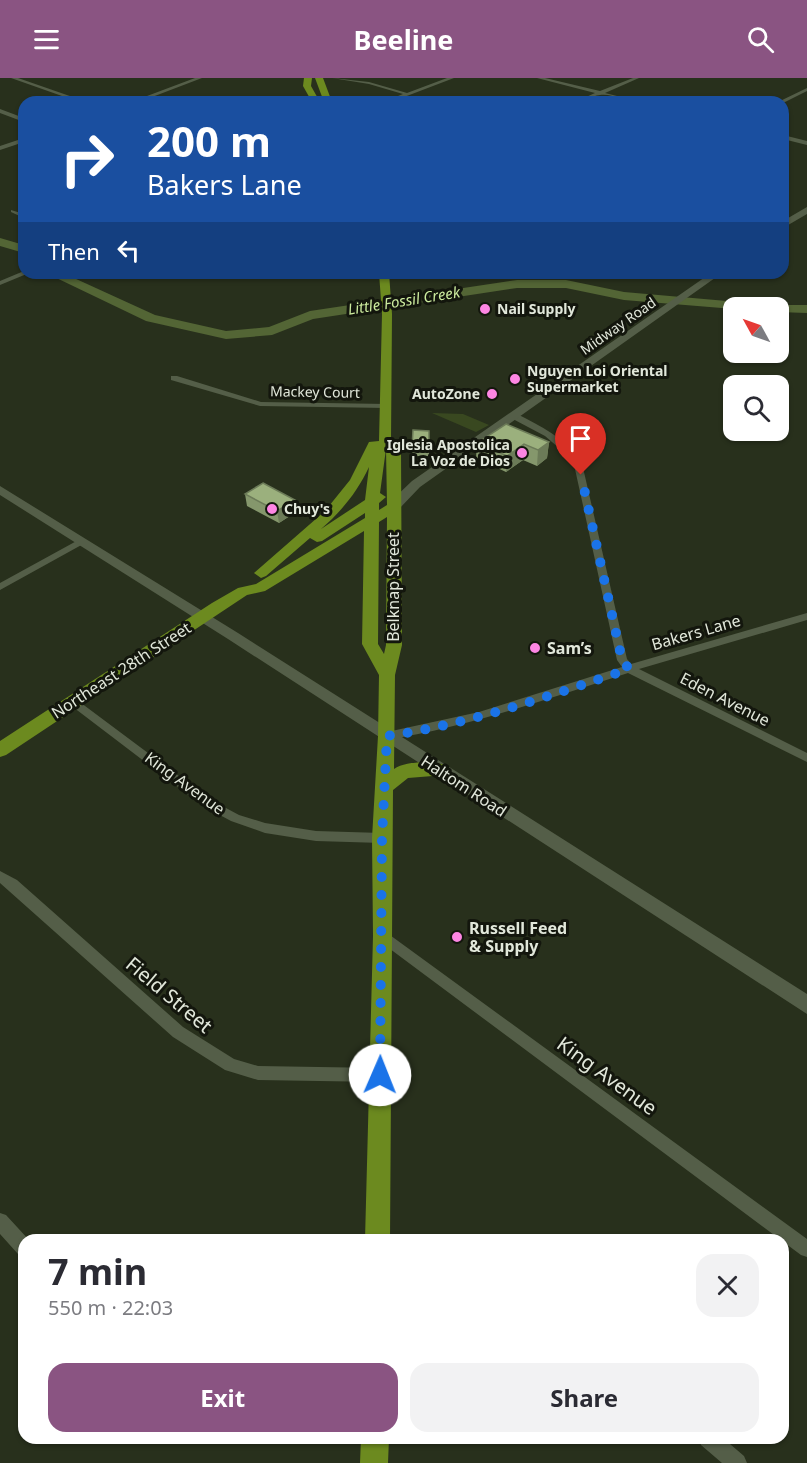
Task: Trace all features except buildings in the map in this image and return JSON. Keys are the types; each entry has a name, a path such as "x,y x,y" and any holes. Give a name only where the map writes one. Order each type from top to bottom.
{"main road":[{"path":"308,78 307,86 313,96"},
{"path":"319,78 326,96"},
{"path":"789,220 807,210"},
{"name":"Belknap Street","path":"385,279 387,294 387,406 385,441 378,452 372,502 370,644 387,675"},
{"name":"Midway Road","path":"393,507 416,484 709,279"},
{"path":"261,573 313,530 341,501 361,472 386,422"},
{"name":"Belknap Street","path":"385,441 394,449 394,645 387,675"},
{"name":"Midway Road","path":"393,489 416,484"},
{"name":"Northeast 28th Street","path":"0,750 202,616 243,591 260,588 327,542 372,502 393,489"},
{"name":"Haltom Road","path":"0,490 202,616 807,1005"},
{"name":"Northeast 28th Street","path":"243,591 249,580 261,573 373,520 393,507"},
{"path":"327,542 359,534 372,540"},
{"path":"377,1234 383,936 382,838 387,736 387,675"},
{"path":"384,788 404,771 439,770"},
{"path":"374,1463 375,1444"}],"street":[{"path":"13,78 66,96"},
{"path":"150,96 200,78"},
{"path":"334,78 369,83 407,94"},
{"path":"402,96 452,78"},
{"path":"539,78 614,96"},
{"path":"594,96 637,78"},
{"path":"789,98 807,88"},
{"path":"1,112 18,118"},
{"path":"789,138 807,143"},
{"path":"0,148 18,142"},
{"path":"13,212 18,214"},
{"path":"0,283 18,276"},
{"name":"Mackey Court","path":"174,378 260,404 387,406"},
{"path":"514,416 545,431 563,443 577,459 622,660 629,669"},
{"path":"0,587 82,541"},
{"name":"Bakers Lane","path":"387,736 429,730 488,715 629,669 807,616"},
{"name":"Eden Avenue","path":"629,669 807,759"},
{"name":"King Avenue","path":"73,701 207,803 235,818 265,828 316,836 382,838"},
{"name":"Field Street","path":"0,876 12,884 178,1032 230,1065 258,1073 380,1075"},
{"name":"King Avenue","path":"383,936 787,1234"},
{"path":"0,1221 18,1241"},
{"name":"King Avenue","path":"789,1236 807,1249"},
{"path":"715,1444 736,1463"}],"green space":[{"path":"432,413 463,414 489,425 476,432"}],"waterway":[{"name":"Little Fossil Creek","path":"0,242 18,247"},
{"name":"Little Fossil Creek","path":"65,279 151,318 226,335 272,331 310,315 517,284 566,284 624,296 723,304"},
{"name":"Little Fossil Creek","path":"789,308 807,309"}],"place":[{"name":"Nail Supply","path":"485,309"},
{"name":"Nguyen Loi Oriental Supermarket","path":"515,379"},
{"name":"AutoZone","path":"492,394"},
{"name":"Iglesia Apostolica La Voz de Dios","path":"522,453"},
{"name":"Chuy's","path":"272,509"},
{"name":"Sam’s","path":"535,648"},
{"name":"Russell Feed & Supply","path":"457,937"}],"route":[{"path":"380,1075 383,936 382,838 387,736 429,730 488,715 629,669 622,660 581,475"}]}
